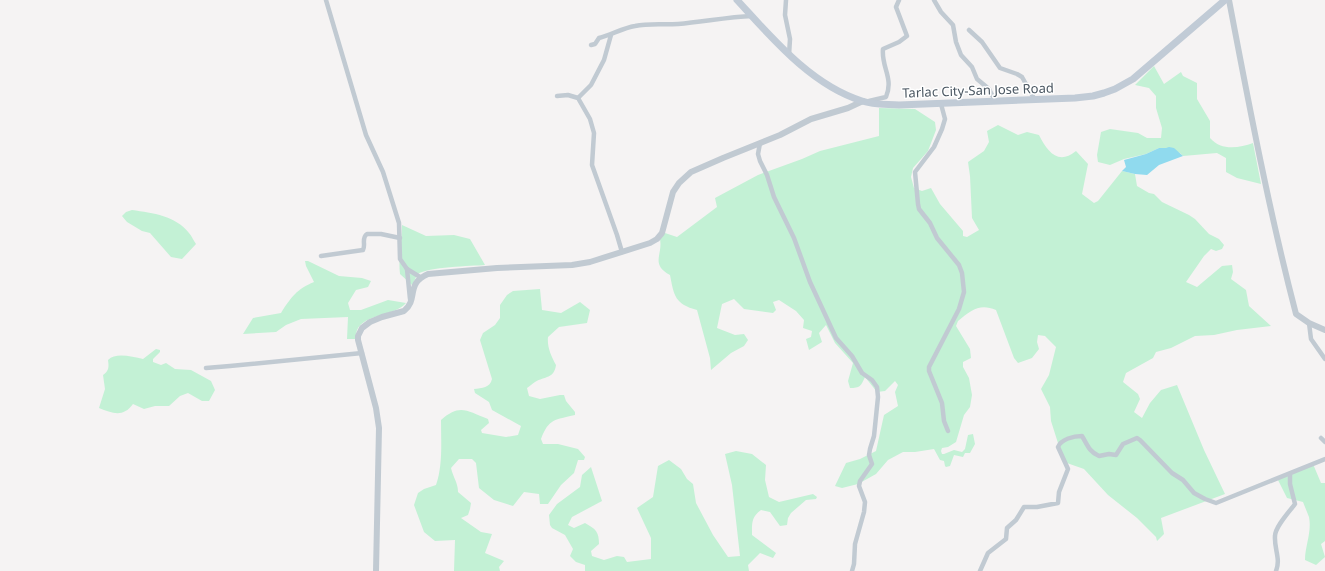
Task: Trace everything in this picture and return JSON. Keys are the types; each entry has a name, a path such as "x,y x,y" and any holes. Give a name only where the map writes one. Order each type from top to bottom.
{"main road":[{"name":"Tarlac City-San Jose Road","path":"737,0 789,55 803,67 828,84 849,96 864,102 899,105 1035,100 1093,96 1104,93 1124,85 1140,74 1225,0"}],"street":[{"path":"326,0 366,135 383,172 399,223 400,259 407,269 420,277"},
{"path":"786,0 785,15 790,39 789,55"},
{"path":"376,571 379,428 358,340 362,328 382,316 404,311 409,307 415,285 420,277 428,274 502,268 572,265 650,243 660,236 671,196 675,187 682,178 702,166 785,133 811,119 864,102 886,97 888,90 888,75 882,57 883,49 899,42 907,36 896,7 900,0"},
{"path":"934,0 941,12 953,25 956,42 961,55 972,67 977,79 989,89 995,101"},
{"path":"1229,0 1239,56 1282,260 1296,314 1309,323 1325,330"},
{"path":"591,46 595,44 599,38 611,35 632,26 649,24 676,24 736,16 752,16"},
{"path":"969,30 982,42 1000,68 1022,77 1035,100"},
{"path":"578,98 591,85 604,60 611,35"},
{"path":"557,96 568,95 578,98 590,119 594,133 592,165 622,252"},
{"path":"942,104 944,119 942,129 934,147 916,169 914,175 919,209 930,223 937,238 959,266 964,282 964,292 959,309 929,367 929,371 942,403 944,421 948,431"},
{"path":"760,143 758,154 760,161 765,170 774,197 796,242 813,289 829,324 838,341 852,356 862,373 875,383 878,390 878,404 874,436 869,454 872,464 860,480 859,486 865,502 852,571"},
{"path":"321,256 363,250 364,238 367,234 381,234 400,238"},
{"path":"407,269 411,302"},
{"path":"1309,323 1311,339 1325,359"},
{"path":"206,368 362,353"},
{"path":"980,571 988,553 1006,540 1007,528 1016,520 1024,507 1037,507 1058,503 1059,492 1068,469 1058,447 1064,440 1082,436 1086,444 1095,454 1099,456 1109,454 1116,455 1123,444 1137,438 1172,473 1183,480 1194,493 1216,503 1325,460"},
{"path":"1321,438 1325,442"},
{"path":"1276,571 1279,565 1275,537 1276,531 1295,504 1290,484 1290,474"}],"green space":[{"path":"1154,66 1164,84 1181,72 1183,76 1197,83 1197,99 1210,121 1210,138 1214,142 1225,147 1236,147 1253,143 1261,184 1237,178 1226,172 1226,158 1217,153 1183,156 1180,153 1166,148 1159,148 1146,154 1124,159 1110,165 1098,162 1097,155 1101,132 1110,129 1138,133 1147,138 1161,138 1162,128 1156,108 1156,96 1149,88 1135,85"},
{"path":"879,108 915,109 935,122 936,130 928,151 913,168 911,177 914,188 922,191 931,188 940,204 963,231 963,236 967,237 979,230 972,218 968,162 984,151 989,142 987,131 998,125 1018,135 1027,132 1039,135 1049,151 1058,157 1070,155 1076,151 1088,164 1082,194 1094,203 1098,201 1122,171 1135,174 1137,186 1149,193 1154,194 1162,202 1189,215 1195,219 1209,234 1219,239 1224,245 1222,249 1216,251 1211,249 1204,256 1186,282 1197,287 1222,266 1232,265 1233,272 1231,279 1246,290 1249,306 1271,326 1237,330 1214,335 1195,336 1171,348 1156,352 1153,358 1126,373 1123,382 1138,394 1140,399 1134,412 1142,418 1150,403 1161,390 1177,385 1204,450 1225,494 1161,518 1164,534 1157,541 1156,537 1137,518 1108,495 1084,469 1064,462 1051,421 1050,407 1041,389 1049,375 1056,347 1045,336 1038,335 1037,342 1039,349 1032,358 1018,363 1014,358 996,310 990,308 985,307 972,311 958,321 956,326 970,349 971,358 963,362 963,367 969,378 972,395 970,407 964,415 956,442 948,447 942,448 941,451 942,454 954,450 962,452 965,449 968,435 973,434 975,444 970,453 965,453 963,457 954,455 950,466 946,467 944,461 940,460 934,449 903,452 888,460 876,474 858,484 842,488 835,486 846,463 860,459 876,451 884,415 898,406 895,392 898,385 895,381 885,391 877,392 865,377 860,386 850,388 848,381 853,363 835,343 826,325 819,333 822,342 809,350 806,339 811,337 812,331 803,328 804,320 796,311 779,300 773,302 776,310 773,313 744,309 734,299 722,304 717,328 735,335 744,334 748,340 744,346 731,353 711,370 710,358 697,310 680,302 674,294 670,275 660,267 660,239 665,233 677,237 717,207 715,198 758,175 820,151 879,136"},
{"path":"132,210 156,214 171,219 184,227 196,244 182,259 171,257 150,233 142,231 127,222 122,216 126,212"},
{"path":"402,225 426,236 454,235 470,239 485,265 460,266 430,270 418,274 412,285 400,274 399,261"},
{"path":"305,261 308,261 339,276 362,278 371,281 368,287 356,290 348,303 350,310 361,310 388,300 406,303 395,310 366,321 357,330 355,339 347,339 348,317 301,319 286,325 276,332 243,334 253,318 281,313 295,294 314,282"},
{"path":"540,289 542,310 561,313 580,302 590,310 587,323 559,327 548,337 548,344 552,358 556,365 555,370 551,375 535,382 527,388 529,396 540,399 564,395 566,401 575,412 575,415 558,419 550,423 541,439 543,444 558,444 578,449 585,457 584,460 578,460 574,473 561,485 548,504 540,504 539,494 524,492 513,506 494,500 479,488 476,463 472,459 459,459 451,468 458,492 471,503 468,515 461,518 481,532 492,534 485,553 504,561 499,567 500,571 454,571 455,540 435,541 424,532 414,505 418,493 424,489 436,485 441,461 441,420 448,415 459,410 469,411 488,419 489,423 481,430 482,433 506,437 518,435 521,426 492,410 489,402 475,393 474,389 488,386 492,379 480,340 483,333 495,325 500,318 500,305 507,295 513,291"},
{"path":"156,349 160,350 160,352 153,359 153,362 161,365 166,363 175,369 191,370 211,381 215,390 209,401 202,401 188,393 180,396 169,406 155,406 144,409 133,404 121,413 113,413 99,408 105,389 103,375 108,369 108,360 115,356 129,356 143,359"},
{"path":"736,451 752,454 766,465 765,480 769,497 779,502 813,494 817,497 816,499 806,500 791,513 788,518 787,525 780,526 770,512 761,510 755,515 752,535 776,553 773,558 760,553 748,565 749,571 585,571 585,565 576,562 570,556 573,549 565,535 552,528 550,525 549,515 557,504 580,487 582,475 591,467 602,501 572,517 568,525 574,528 585,523 596,531 599,544 591,551 592,556 604,560 617,556 624,557 627,562 651,559 651,538 637,508 653,497 658,466 669,460 681,469 687,479 693,484 696,503 713,535 728,557 740,556 732,485 725,454"},
{"path":"1313,464 1321,483 1325,483 1325,541 1321,544 1325,557 1316,565 1305,560 1310,523 1303,502 1287,498 1278,480"}],"water":[{"path":"1159,148 1174,148 1183,156 1159,165 1147,175 1122,171 1126,167 1124,160 1146,154"}]}
